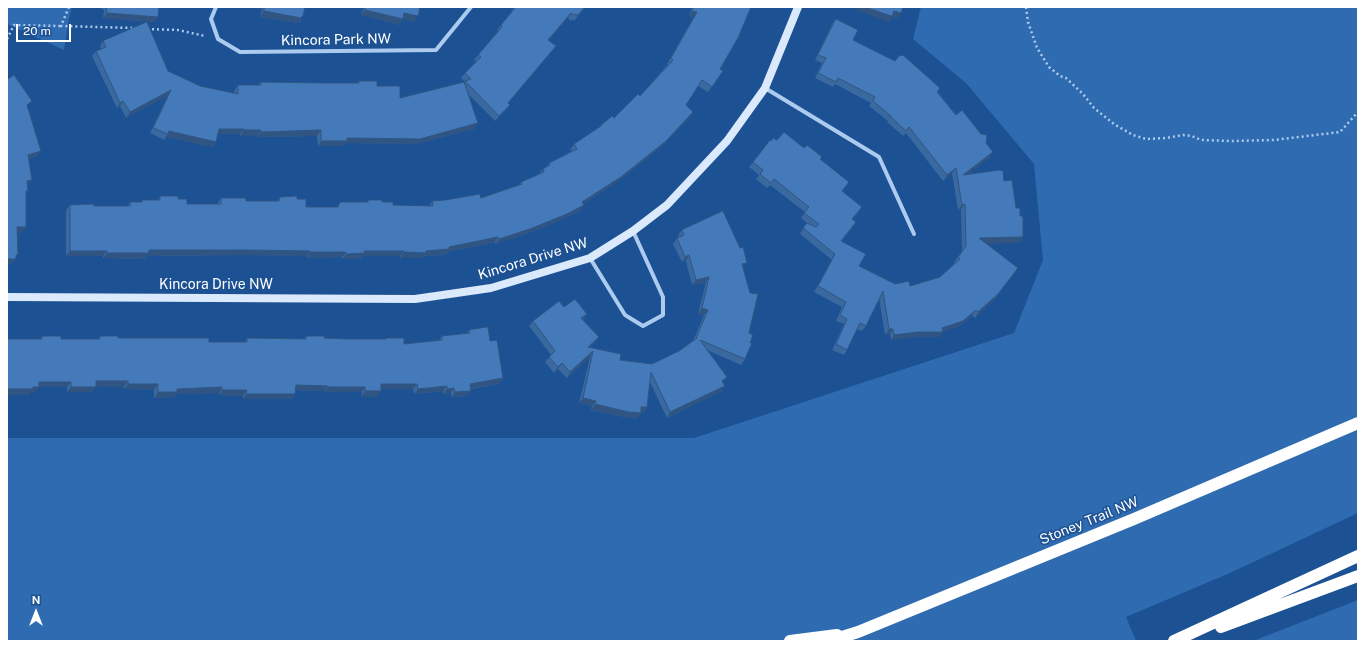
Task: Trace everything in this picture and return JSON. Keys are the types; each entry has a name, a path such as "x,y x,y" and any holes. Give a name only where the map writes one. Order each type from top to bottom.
{"highway":[{"name":"Stoney Trail NW","path":"829,641 858,632 1134,519 1358,423"},
{"path":"1174,641 1358,556"},
{"path":"1184,641 1358,576"},
{"path":"790,641 858,632"}],"street":[{"path":"216,7 211,18 218,39"},
{"name":"Kincora Park NW","path":"218,39 240,52 436,50 471,7"},
{"name":"Kincora Drive NW","path":"7,297 415,299 491,288 590,258 633,231 666,205 722,146 765,88 798,7"},
{"path":"765,88 879,157 914,234"},
{"path":"590,258 625,315 644,326 663,315 663,297 633,231"}],"path":[{"path":"61,26 69,7"},
{"path":"1026,7 1028,22 1037,48 1049,66 1060,76 1066,78 1083,94 1094,108 1114,124 1133,135 1146,139 1183,135 1192,136 1201,140 1232,141 1287,138 1340,132 1358,112"},
{"path":"7,39 14,25 139,28"},
{"path":"147,29 178,30 218,39"}],"shaded area":[{"path":"7,7 72,7 64,50 7,24"},
{"path":"921,7 1358,7 1358,513 1230,573 1126,617 1136,641 7,641 7,438 694,438 1014,333 1043,260 1034,164 966,83 913,39"},
{"path":"1358,600 1358,641 1253,641"}],"building":[{"path":"107,7 159,7 158,17 107,13"},
{"path":"265,7 305,7 301,18 264,11"},
{"path":"366,7 420,7 418,16 404,13 403,19 365,10"},
{"path":"515,7 585,7 578,15 571,13 548,40 556,46 508,103 510,105 499,116 465,81 471,79 465,73 481,57 478,55 502,27 501,25"},
{"path":"694,7 751,7 738,38 720,69 723,71 712,87 702,80 686,105 693,112 666,141 621,177 582,202 584,205 567,214 530,229 499,239 498,237 449,247 449,249 426,251 426,253 404,251 364,251 365,253 346,254 346,252 247,250 149,250 149,253 70,251 70,205 94,204 94,206 130,206 130,202 160,200 160,196 178,196 178,199 187,199 187,204 221,204 221,198 246,198 246,201 279,201 280,197 297,196 297,199 306,199 306,207 338,207 340,202 368,202 368,200 393,202 393,205 433,206 432,201 480,194 481,198 522,184 521,182 544,172 543,169 550,165 549,163 577,149 574,144 601,126 612,116 614,118 638,94 640,96 673,60 671,58 697,12 692,11"},
{"path":"865,7 903,7 901,13 894,11 892,16"},
{"path":"836,19 858,30 853,40 895,61 900,55 903,55 940,88 937,92 956,115 962,110 981,134 987,135 986,143 993,152 963,175 999,170 1003,171 1004,181 1012,180 1016,208 1020,208 1020,216 1023,216 1023,237 979,238 1018,268 998,294 978,312 976,310 963,321 942,328 943,332 918,332 894,335 893,329 889,329 883,291 866,326 860,323 847,350 836,344 847,319 840,315 846,302 818,286 835,254 803,228 807,223 816,227 819,224 804,213 809,207 774,179 771,183 760,174 763,170 753,162 770,140 771,141 773,138 777,140 784,132 804,148 807,145 822,157 820,159 849,182 842,191 862,207 852,219 856,222 841,241 866,254 859,266 895,284 909,281 910,286 940,277 960,259 958,257 966,246 965,204 962,205 956,168 947,175 909,127 906,131 873,101 875,97 838,78 836,82 818,73 826,58 818,55"},
{"path":"147,22 168,71 200,86 238,94 238,85 261,85 260,82 359,83 359,81 377,81 377,86 400,86 400,98 464,82 478,123 420,139 347,138 347,141 321,141 321,130 261,132 261,130 219,129 216,142 169,131 168,134 153,128 171,90 130,112 123,101 120,103 96,51 106,47 103,41"},
{"path":"14,75 32,101 27,105 41,151 28,155 32,180 27,181 28,191 26,191 26,227 17,227 18,255 16,255 16,259 7,259 7,80"},
{"path":"723,211 740,248 743,247 747,263 742,264 750,293 758,294 749,333 753,335 750,343 752,343 745,359 700,340 727,377 722,381 725,386 670,412 651,372 647,407 641,407 641,413 628,412 595,404 596,401 583,398 593,351 570,372 562,363 558,367 549,357 555,351 533,321 559,301 564,307 575,299 587,314 581,318 599,337 588,347 621,354 620,360 652,364 679,351 697,338 708,310 702,308 709,277 696,280 689,255 685,257 677,238 684,235 682,230"},
{"path":"488,327 490,341 497,340 503,378 470,384 471,391 455,392 454,388 447,389 447,386 418,389 417,384 381,384 381,391 365,391 365,387 296,385 295,394 246,394 247,390 222,390 222,387 177,389 177,392 158,392 158,384 128,384 128,381 96,381 96,387 71,387 71,382 39,382 39,387 33,387 33,389 7,389 7,339 42,339 42,336 61,336 61,339 100,339 100,336 118,336 118,338 209,338 209,342 247,342 247,338 306,339 306,336 324,336 324,338 347,339 404,338 404,344 442,340 442,336 470,333 469,330"}]}
